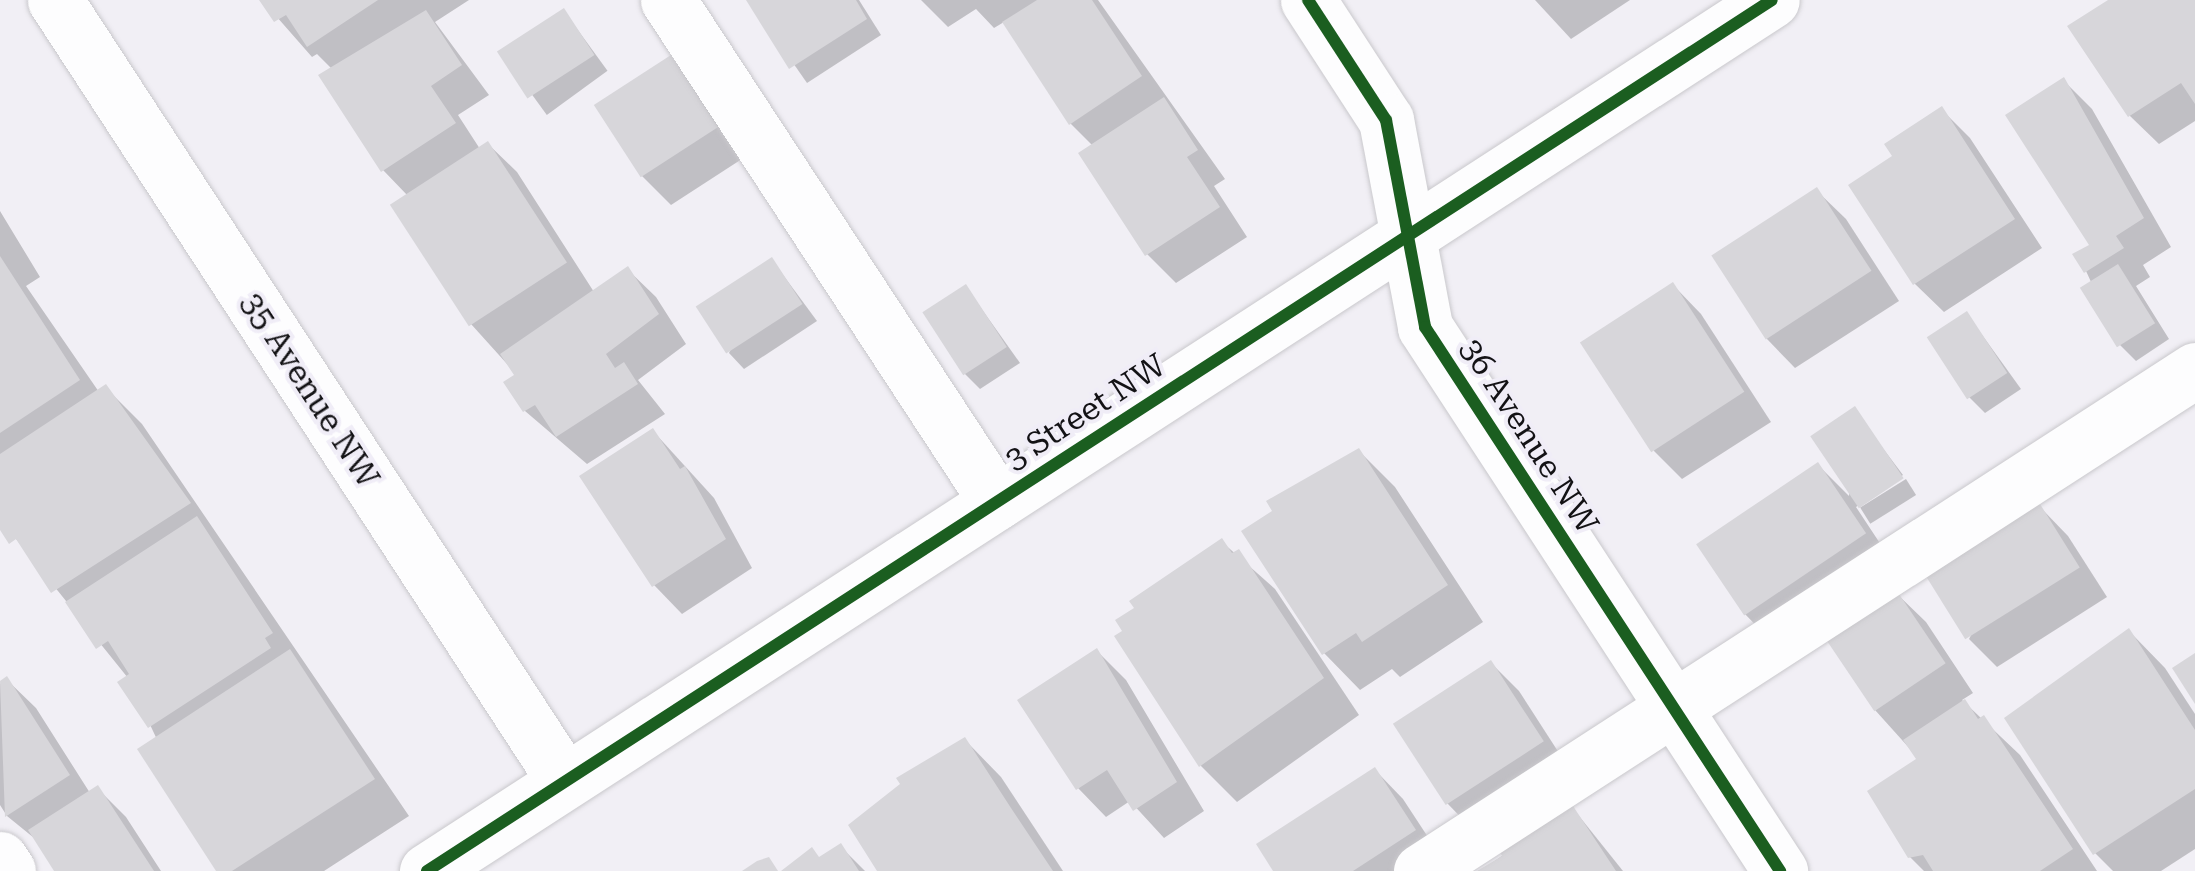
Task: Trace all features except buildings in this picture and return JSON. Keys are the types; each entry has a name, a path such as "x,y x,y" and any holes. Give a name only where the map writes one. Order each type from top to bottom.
{"street":[{"name":"35 Avenue NW","path":"55,0 564,780"},
{"path":"668,0 997,502"},
{"name":"36 Avenue NW","path":"1308,0 1386,120 1425,327 1780,871"},
{"name":"3 Street NW","path":"427,871 1772,0"},
{"path":"1420,871 2195,370"},
{"path":"0,859 8,871"}],"cycle path":[{"path":"1308,0 1386,120 1425,327 1780,871"},
{"path":"427,871 1772,0"}]}
